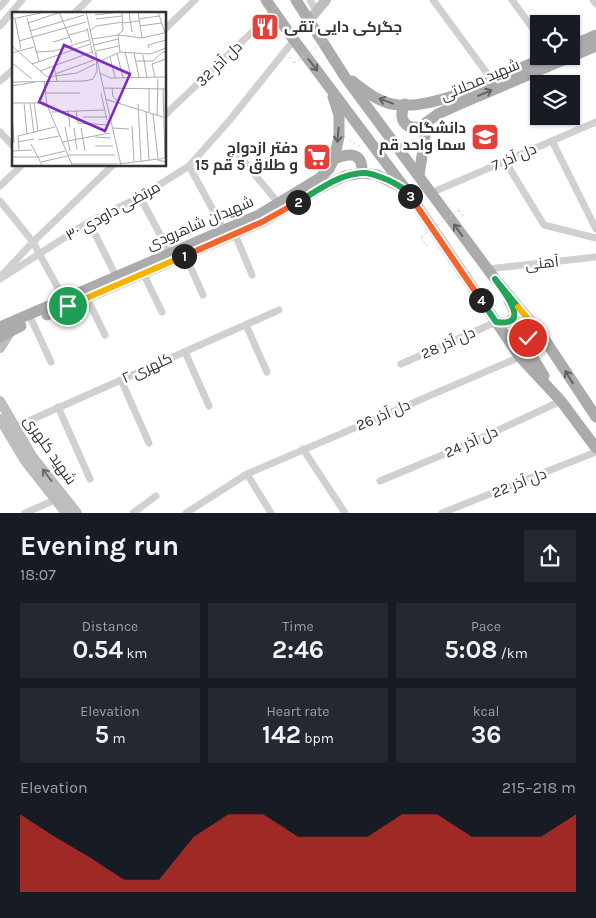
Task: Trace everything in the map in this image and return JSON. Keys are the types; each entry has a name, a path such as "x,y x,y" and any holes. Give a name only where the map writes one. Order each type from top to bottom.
{"main road":[{"path":"265,0 407,190 520,357 558,398"},
{"path":"304,2 310,19 345,77 487,269 541,334 596,417"},
{"path":"310,19 324,3"},
{"path":"580,42 596,35"},
{"name":"شهید محلاتی","path":"427,122 438,114 460,104 596,46"},
{"name":"شهید محلاتی","path":"345,77 374,96 391,104 433,102 530,64"},
{"name":"شهیدان شاهرودی","path":"6,329 32,321 185,255 230,232 320,178 329,169 334,159 339,136 339,114 330,88"},
{"path":"405,104 402,111 402,119 406,125 414,128 421,127 427,122"},
{"path":"419,176 427,122"},
{"path":"334,159 352,154 359,158 363,165 362,172 377,175 407,190"},
{"name":"شهیدان شاهرودی","path":"0,336 6,329 64,299 170,253 284,211 345,176 362,172"},
{"path":"495,279 515,310 515,316 510,321 504,323 496,322"},
{"path":"0,348 6,329"},
{"path":"541,334 536,332 531,334 526,343 528,350 558,398 596,448"},
{"name":"شهید کلهری","path":"0,401 66,513"},
{"name":"شهید کلهری","path":"0,419 25,461 58,497 78,513"}],"street":[{"path":"0,7 6,0"},
{"path":"0,26 22,0"},
{"path":"75,12 88,0"},
{"path":"166,28 195,0"},
{"path":"433,0 492,80"},
{"path":"512,0 530,25"},
{"path":"593,0 596,4"},
{"path":"304,2 314,6 324,3"},
{"name":"دل آذر 32","path":"166,114 273,12"},
{"name":"۳۰ مرتضی داودی","path":"0,278 89,222 140,197 189,166 229,121 294,40"},
{"path":"0,81 12,71"},
{"name":"دل آذر 7","path":"431,193 596,122"},
{"path":"0,132 12,145"},
{"path":"552,141 596,229"},
{"path":"238,154 279,204"},
{"path":"505,161 544,225 596,238"},
{"path":"0,186 21,166"},
{"path":"0,278 33,242 112,166"},
{"path":"189,166 230,232 252,276"},
{"path":"140,197 170,253"},
{"path":"0,201 33,242 64,299"},
{"path":"89,222 116,276"},
{"path":"185,255 203,296"},
{"name":"آهنی","path":"487,269 596,257"},
{"path":"143,273 162,312"},
{"path":"87,298 105,335"},
{"name":"کلهری ۲","path":"15,427 279,310"},
{"path":"32,321 51,362"},
{"name":"دل آذر 28","path":"401,364 496,322"},
{"path":"246,325 267,372"},
{"path":"185,352 209,406"},
{"name":"دل آذر 26","path":"186,513 247,474 520,357"},
{"path":"121,380 149,443"},
{"name":"دل آذر 24","path":"380,481 466,445 558,398"},
{"path":"58,407 90,479"},
{"path":"303,449 345,513"},
{"name":"دل آذر 22","path":"442,513 596,452"},
{"path":"247,474 271,513"},
{"path":"133,513 156,496"},
{"path":"25,513 58,497"}],"path":[{"path":"291,59 294,63 331,37"},
{"path":"426,246 421,237 459,210 464,217"}],"place":[{"name":"جگرکی دایی تقی","path":"265,27"},
{"name":"دانشگاه سما واحد قم","path":"485,137"},
{"name":"دفتر ازدواج 15 و طلاق 5 قم","path":"317,157"}],"route":[{"path":"68,306 262,222 345,176 362,172 377,175 407,190 496,322 504,323 510,321 515,316 515,310 495,279 541,334 536,332 528,338"}]}
